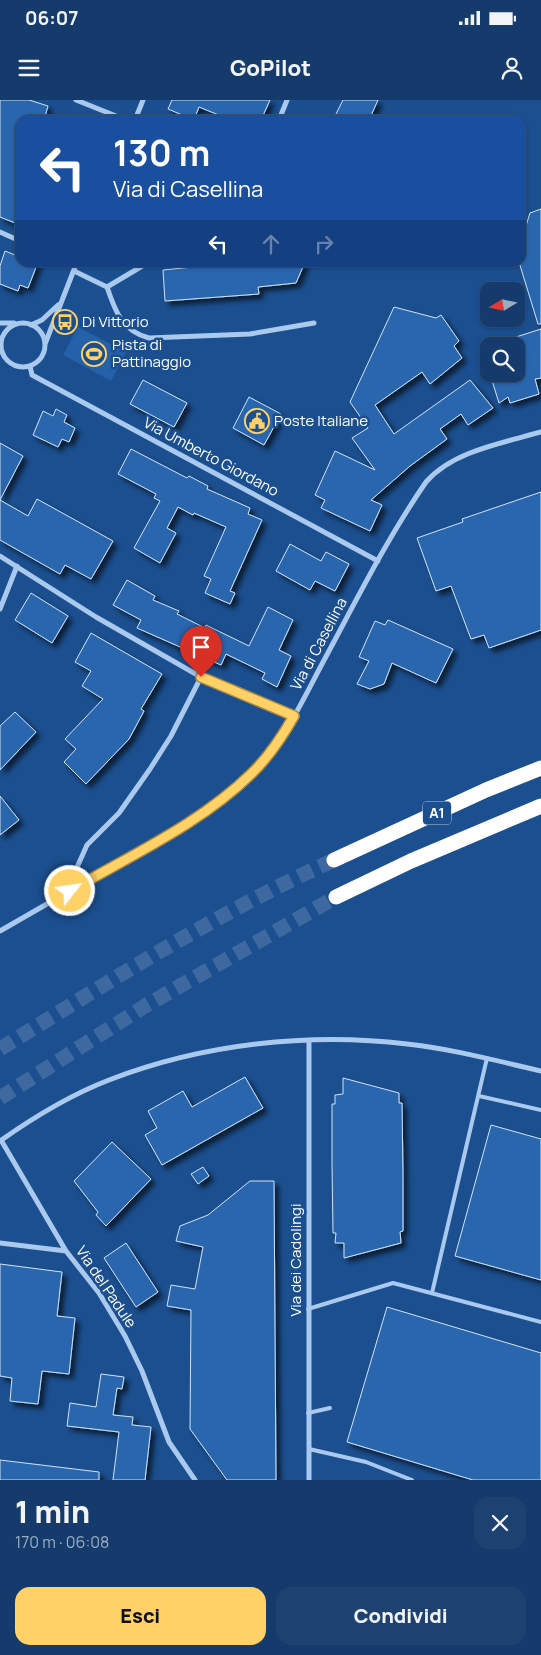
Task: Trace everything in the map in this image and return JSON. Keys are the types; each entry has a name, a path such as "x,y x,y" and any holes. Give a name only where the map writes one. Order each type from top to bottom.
{"highway":[{"name":"A1","path":"334,860 486,790 541,768"},
{"name":"A1","path":"336,897 411,861 541,806"}],"street":[{"path":"76,100 114,115"},
{"path":"137,115 143,100"},
{"path":"281,115 287,100"},
{"path":"0,232 15,238"},
{"path":"19,322 7,329 1,345 6,358 13,365 30,366 38,361 74,267"},
{"path":"107,287 141,267"},
{"path":"74,271 107,287 122,323 135,334 149,338 242,335 314,323"},
{"path":"31,324 42,320 60,302"},
{"path":"0,323 19,322 31,324 40,331 44,345"},
{"name":"Via Umberto Giordano","path":"30,366 32,375 378,561"},
{"name":"Via di Casellina","path":"0,931 193,820 220,801 262,763 294,716 378,561 415,498 436,471 480,450 541,432"},
{"path":"0,556 96,617 201,677 294,716"},
{"path":"0,609 17,566"},
{"path":"70,891 74,874 87,845 119,813 155,762 201,677"},
{"path":"1,1140 42,1113 82,1092 143,1068 188,1056 309,1040 406,1044 487,1058 541,1071"},
{"name":"Via dei Cadolingi","path":"309,1040 309,1480"},
{"name":"Via del Padule","path":"1,1140 66,1251 99,1294 125,1336 142,1371 169,1442 195,1480"},
{"path":"0,1243 66,1251"}],"lane":[{"path":"432,1293 487,1058"},
{"path":"479,1096 541,1110"},
{"path":"308,1310 393,1282 541,1322"},
{"path":"308,1413 330,1408"},
{"path":"309,1449 366,1462 412,1480"}],"shaded area":[{"name":"Pista di Pattinaggio","path":"78,327 126,352 111,381 63,355"}],"building":[{"path":"0,100 29,100 48,106 45,115 15,115 15,223 0,217"},
{"path":"172,100 270,100 263,115 219,115 199,107 196,115 182,115 168,109"},
{"path":"343,100 378,100 371,115 336,115"},
{"path":"541,209 541,324 538,324 521,267 526,267 526,226 530,213"},
{"path":"5,251 15,255 15,267 36,267 28,288 20,285 18,291 0,284 0,266"},
{"path":"193,267 303,267 296,283 258,287 259,294 165,301 163,270"},
{"path":"394,307 436,318 441,315 459,341 454,346 462,358 430,384 422,372 375,405 394,434 470,380 493,408 468,425 461,414 440,429 447,439 410,466 371,500 382,505 370,531 321,508 325,500 315,495 335,451 375,470 352,438 368,428 350,402"},
{"path":"541,329 541,378 535,379 539,394 510,403 508,397 499,403 492,382 525,382 525,337 516,337"},
{"path":"143,380 187,403 174,427 130,404"},
{"name":"Poste Italiane","path":"249,397 281,414 264,445 233,428"},
{"path":"56,409 67,415 64,422 75,428 69,442 62,439 58,447 33,435 43,411 53,416"},
{"path":"0,443 23,456 0,500"},
{"path":"131,449 187,478 189,476 208,486 207,489 250,508 248,514 262,520 230,591 235,593 230,604 205,593 211,579 204,576 226,527 194,513 193,515 178,507 167,528 176,533 160,563 134,548 160,501 154,498 156,494 118,474"},
{"path":"541,492 541,630 489,648 484,635 471,639 451,586 436,591 417,538 463,522 462,519"},
{"path":"37,499 113,541 91,579 65,565 60,574 0,540 0,500 28,516"},
{"path":"290,544 321,561 326,552 349,564 335,591 315,581 310,590 276,571"},
{"path":"127,580 155,596 153,600 179,611 177,614 205,628 206,625 249,646 268,607 293,620 279,650 291,656 277,687 262,679 265,673 226,654 221,665 137,628 141,620 113,605"},
{"path":"31,593 68,616 52,643 15,620"},
{"path":"388,620 453,649 436,683 392,663 384,684 370,689 357,684 369,661 359,657 375,621 385,625"},
{"path":"91,633 162,674 141,709 144,711 129,739 86,784 64,762 76,749 65,739 103,699 82,686 91,671 75,662"},
{"path":"15,712 36,732 0,770 0,726"},
{"path":"0,796 19,820 0,835"},
{"path":"245,1077 263,1108 162,1165 145,1135 157,1128 148,1111 183,1091 192,1107"},
{"path":"343,1078 399,1093 399,1103 402,1103 403,1175 403,1231 400,1232 401,1243 344,1258 344,1243 335,1243 336,1233 333,1233 332,1164 332,1104 335,1104 335,1095 343,1094"},
{"path":"491,1125 541,1139 541,1280 455,1256"},
{"path":"112,1142 151,1179 106,1226 96,1215 98,1212 74,1181"},
{"path":"203,1167 209,1176 198,1184 191,1174"},
{"path":"250,1181 274,1181 276,1480 227,1480 190,1429 191,1310 167,1306 171,1285 195,1289 203,1247 176,1241 180,1226 208,1215"},
{"path":"126,1243 158,1292 136,1307 104,1258"},
{"path":"0,1264 62,1272 57,1316 75,1318 69,1374 42,1371 38,1404 10,1401 12,1378 0,1376"},
{"path":"387,1307 541,1353 541,1480 473,1480 347,1442"},
{"path":"101,1374 124,1377 122,1389 117,1388 113,1415 133,1417 132,1425 151,1427 145,1480 113,1480 119,1432 67,1426 70,1403 96,1407"},
{"path":"0,1460 99,1472 99,1480 0,1480"}],"tunnel":[{"path":"0,1049 205,925 334,860"},
{"path":"0,1098 145,1006 336,897"}],"place":[{"name":"Di Vittorio","path":"65,322"},
{"name":"Pista di Pattinaggio","path":"94,354"},
{"name":"Poste Italiane","path":"257,421"}],"route":[{"path":"70,891 193,820 220,801 262,763 285,732 294,716 201,677"}]}
